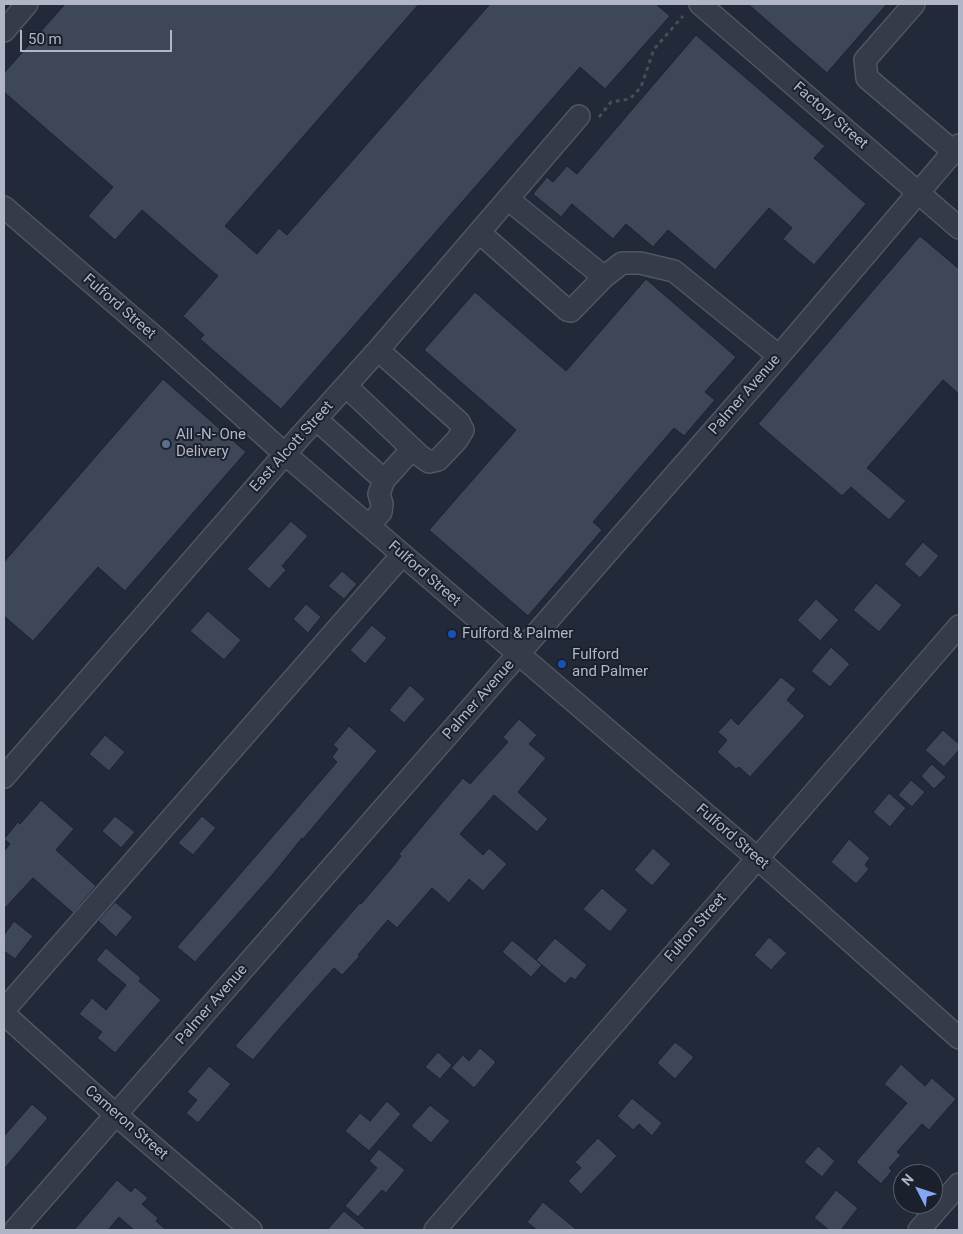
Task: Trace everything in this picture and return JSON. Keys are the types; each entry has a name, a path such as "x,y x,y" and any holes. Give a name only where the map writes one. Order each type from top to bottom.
{"street":[{"path":"4,31 27,4"},
{"path":"914,4 865,60 867,78 956,148"},
{"name":"Factory Street","path":"693,9 918,192 959,228"},
{"name":"East Alcott Street","path":"4,777 509,200 588,118"},
{"name":"Palmer Avenue","path":"15,1230 779,356 956,148"},
{"path":"509,200 604,277"},
{"name":"Fulford Street","path":"4,207 157,339 285,454 757,858 959,1038"},
{"path":"480,233 567,310 571,311 604,277 622,263 640,264 674,271 779,356"},
{"path":"346,386 412,449 429,462 438,460 457,440 463,430 459,422 378,350"},
{"path":"316,419 384,480"},
{"path":"369,526 381,512 382,504 379,494 384,480 412,449"},
{"path":"4,1010 402,555"},
{"name":"Fulton Street","path":"435,1230 959,626"},
{"name":"Cameron Street","path":"4,1014 115,1114 251,1230"},
{"path":"919,1230 959,1184"}],"path":[{"path":"588,118 611,102 630,99 640,87 654,49 693,9"}],"building":[{"path":"65,4 419,4 225,226 257,254 279,228 287,235 490,4 656,4 670,16 605,89 580,67 281,409 200,339 204,335 183,316 218,276 142,210 115,240 88,216 113,187 4,92 4,73"},
{"path":"748,4 887,4 827,73"},
{"path":"696,35 825,146 814,158 866,204 814,265 783,239 792,228 769,208 715,270 668,230 653,247 626,224 613,239 572,204 561,217 533,194 547,177 553,182 567,166 577,174"},
{"path":"920,236 959,269 959,394 943,380 867,468 906,501 889,520 851,487 842,496 758,424"},
{"path":"646,279 736,357 705,392 715,400 684,436 674,428 593,522 602,530 528,616 429,530 516,430 424,350 475,292 566,371"},
{"path":"163,379 246,452 125,591 98,567 33,641 4,616 4,562"},
{"path":"291,521 308,536 282,566 286,570 269,589 247,569"},
{"path":"923,542 939,556 920,578 904,564"},
{"path":"342,571 357,584 344,599 328,586"},
{"path":"876,583 902,605 879,632 853,610"},
{"path":"816,599 839,620 820,641 797,620"},
{"path":"306,604 321,617 308,633 293,619"},
{"path":"208,611 241,640 224,660 190,631"},
{"path":"372,625 387,638 365,664 350,650"},
{"path":"831,647 850,664 830,687 811,671"},
{"path":"781,677 796,689 787,700 805,716 750,777 739,767 736,769 717,752 727,740 718,732 731,718 738,725"},
{"path":"410,685 425,699 404,723 389,710"},
{"path":"519,719 537,735 529,744 546,758 518,792 548,819 537,832 494,795 460,834 483,855 489,848 507,864 483,891 469,879 449,903 432,888 397,928 388,920 358,955 360,956 342,975 334,968 253,1060 235,1046 361,904 395,864 401,856 399,854 463,778 470,784 508,742 503,737"},
{"path":"349,726 377,751 273,874 195,962 177,947 337,762 332,757 338,749 333,745"},
{"path":"943,730 959,744 959,750 944,767 925,750"},
{"path":"105,735 125,752 109,771 89,754"},
{"path":"932,764 946,777 934,789 921,776"},
{"path":"911,780 925,792 912,807 898,795"},
{"path":"889,793 906,808 890,827 873,812"},
{"path":"41,800 74,829 56,850 96,886 73,913 33,878 4,909 4,851 10,844 4,839 18,822 20,824"},
{"path":"115,816 135,832 121,848 102,831"},
{"path":"202,816 216,828 193,855 178,843"},
{"path":"849,839 870,858 865,865 869,869 856,884 831,862"},
{"path":"653,848 671,864 652,886 634,870"},
{"path":"602,888 628,910 610,932 583,909"},
{"path":"115,902 133,917 116,937 98,921"},
{"path":"14,921 33,936 15,959 4,951 4,935"},
{"path":"769,937 787,953 771,970 754,955"},
{"path":"555,938 587,965 575,980 571,977 565,984 536,960"},
{"path":"512,940 542,965 531,977 502,952"},
{"path":"106,948 141,978 139,981 161,1000 115,1053 97,1038 102,1032 79,1014 92,998 106,1010 126,985 96,960"},
{"path":"675,1042 694,1057 675,1079 657,1063"},
{"path":"480,1048 496,1062 474,1088 451,1068 463,1055 469,1061"},
{"path":"438,1052 452,1065 440,1079 425,1067"},
{"path":"901,1064 925,1086 932,1078 956,1099 929,1130 922,1124 897,1152 901,1155 889,1168 892,1171 881,1184 856,1162 907,1103 884,1084"},
{"path":"209,1066 231,1084 198,1123 186,1113 197,1100 187,1092"},
{"path":"632,1098 662,1123 652,1136 639,1124 633,1130 617,1116"},
{"path":"387,1101 401,1114 369,1151 345,1131 360,1113 370,1121"},
{"path":"32,1104 48,1118 4,1169 4,1136"},
{"path":"430,1105 450,1121 431,1143 411,1126"},
{"path":"598,1138 617,1156 581,1194 568,1181 581,1168 575,1162"},
{"path":"818,1146 835,1161 822,1177 804,1162"},
{"path":"379,1149 405,1170 386,1193 382,1190 358,1217 345,1206 377,1168 369,1161"},
{"path":"117,1180 131,1192 135,1187 148,1198 142,1204 158,1218 156,1221 166,1230 134,1230 119,1217 108,1230 74,1230"},
{"path":"836,1190 858,1208 841,1230 829,1230 814,1218"},
{"path":"543,1202 577,1230 537,1230 527,1222"},
{"path":"344,1211 367,1230 327,1230"}],"place":[{"name":"All -N- One Delivery","path":"166,444"},
{"name":"Fulford & Palmer","path":"452,634"},
{"name":"Fulford and Palmer","path":"562,664"}]}
